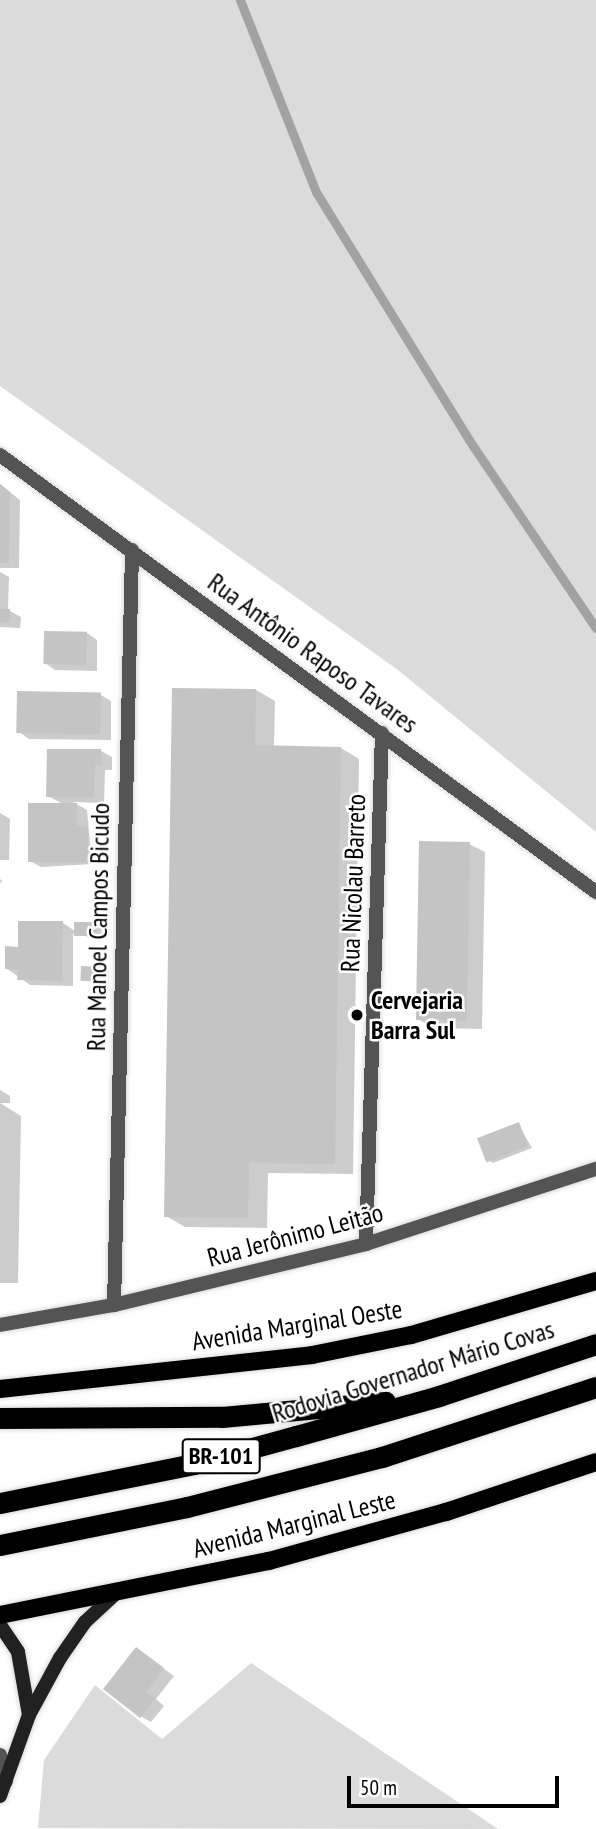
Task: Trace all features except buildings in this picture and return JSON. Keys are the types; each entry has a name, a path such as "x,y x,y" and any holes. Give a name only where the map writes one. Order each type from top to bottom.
{"highway":[{"name":"Rodovia Governador Mário Covas","path":"0,1503 194,1464 439,1396 596,1344"},
{"name":"BR-101","path":"0,1545 187,1507 382,1457 596,1387"},
{"path":"0,1418 222,1417 439,1396"}],"main road":[{"name":"Avenida Marginal Oeste","path":"0,1389 312,1355 411,1335 596,1281"},
{"name":"Avenida Marginal Leste","path":"0,1615 270,1561 446,1512 596,1462"},
{"path":"0,1796 29,1715 71,1640 115,1594"},
{"path":"0,1625 18,1653 29,1715"}],"street":[{"name":"Rua Antônio Raposo Tavares","path":"0,455 383,733 596,892"},
{"name":"Rua Manoel Campos Bicudo","path":"114,1305 132,550"},
{"name":"Rua Nicolau Barreto","path":"366,1244 383,733"},
{"name":"Rua Jerônimo Leitão","path":"0,1325 114,1305 366,1244 596,1169"},
{"path":"0,1755 6,1781"}],"shaded area":[{"path":"0,0 596,0 596,832 398,670 0,386"},
{"path":"251,1663 498,1829 38,1828 44,1760 95,1685 162,1739"}],"waterway":[{"path":"240,0 316,192 469,440 596,628"}],"place":[{"name":"Cervejaria Barra Sul","path":"357,1015"}]}
